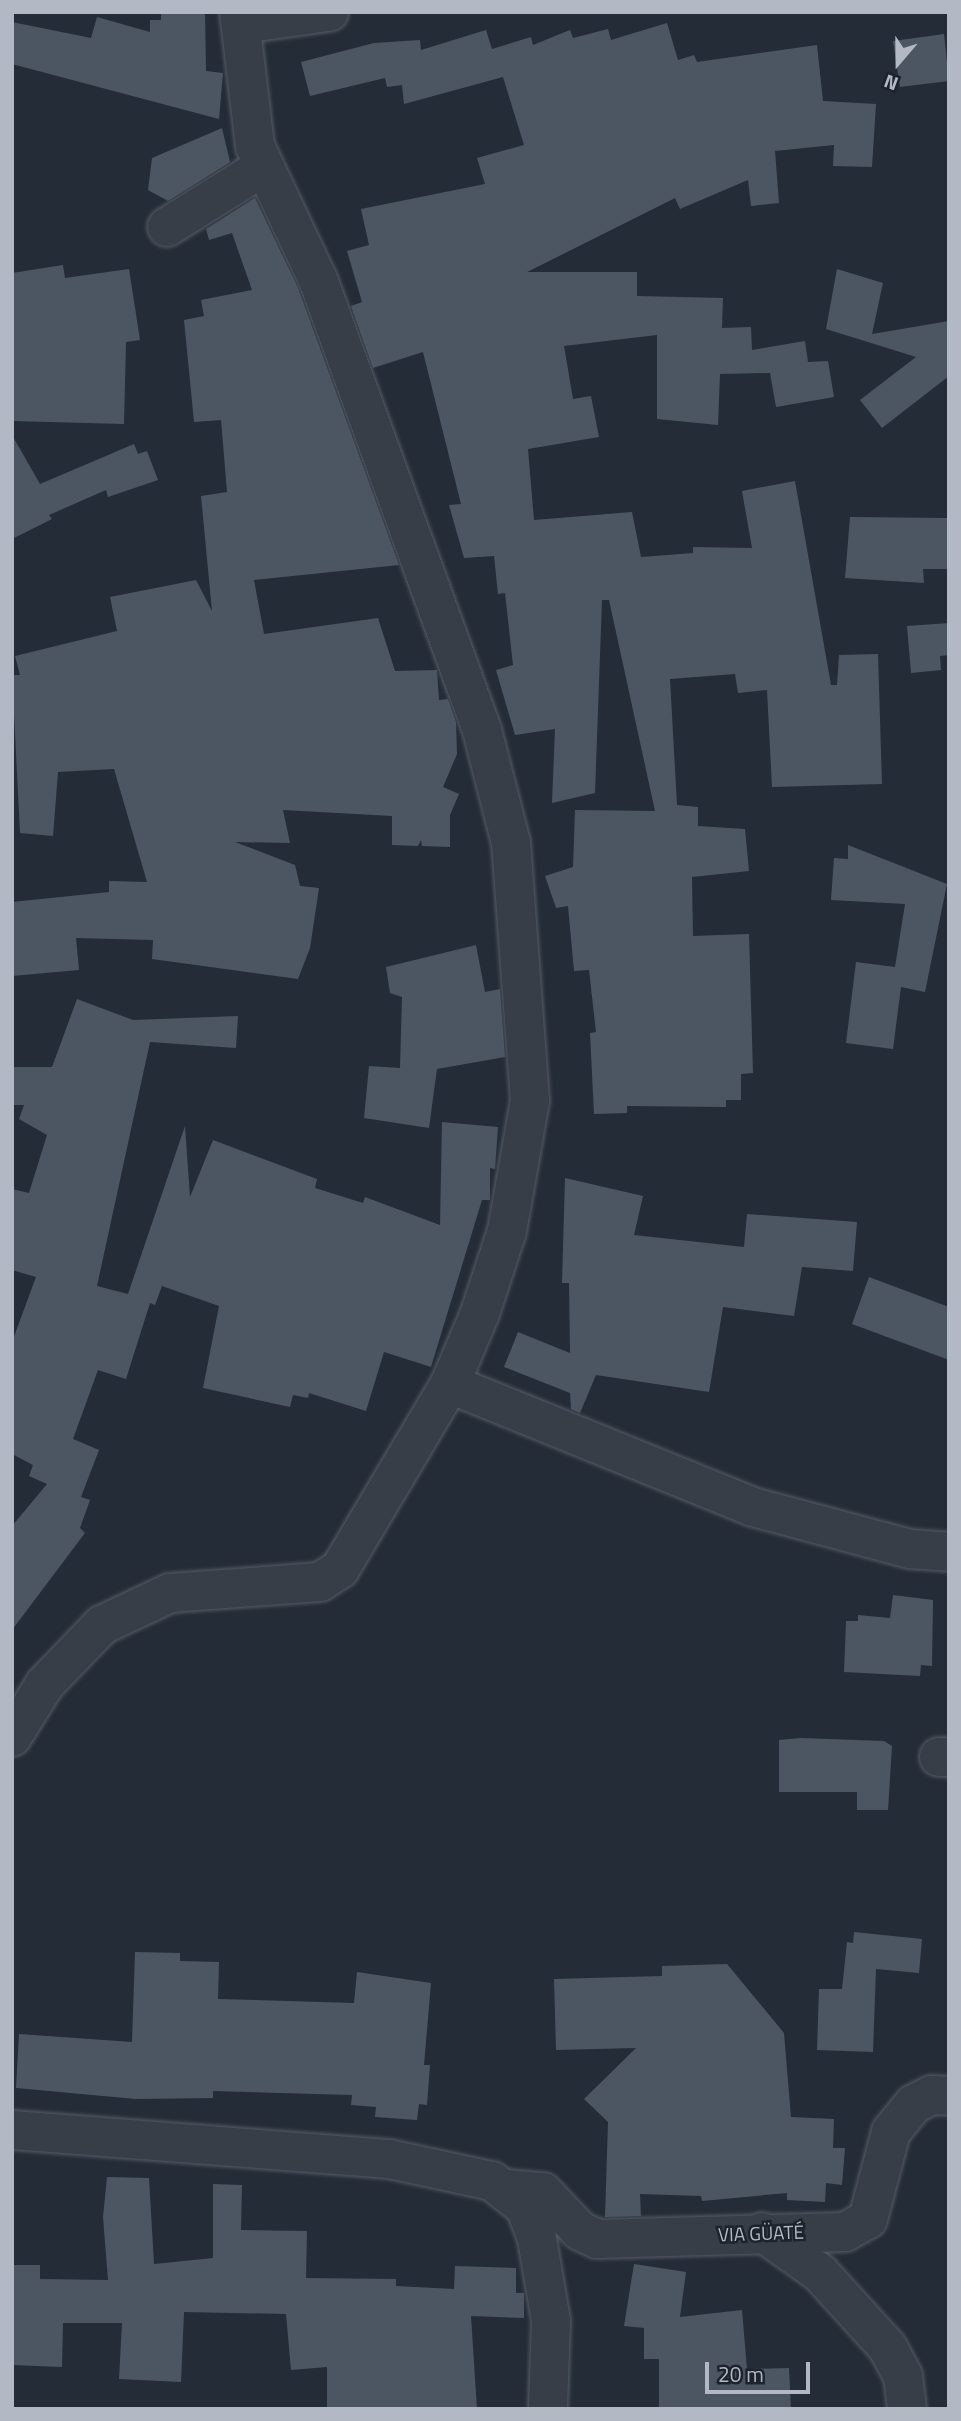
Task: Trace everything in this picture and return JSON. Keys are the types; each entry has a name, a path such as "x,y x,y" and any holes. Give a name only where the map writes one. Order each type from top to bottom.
{"street":[{"path":"12,1737 45,1684 102,1625 170,1593 320,1582 340,1569 450,1384 507,1231 530,1101 511,843 482,730 318,280 263,167 251,120 241,18 329,12"},
{"path":"167,227 263,167"},
{"path":"450,1384 753,1507 897,1546 949,1552"},
{"name":"VIA GÜATÉ","path":"506,2189 543,2192 580,2231 597,2239 762,2232 845,2232 868,2219 891,2132 914,2104 932,2095 949,2096"},
{"path":"12,2130 389,2159 476,2176 506,2189 525,2207 543,2269 551,2321 548,2409"},
{"path":"762,2232 820,2273 888,2348 903,2376 907,2409"}],"building":[{"path":"161,12 205,12 206,71 223,73 219,119 12,64 12,22 91,38 97,17 150,32 150,20 161,20"},
{"path":"667,23 678,60 694,55 697,62 817,45 823,101 876,104 872,167 833,166 834,145 775,151 779,203 751,206 748,180 680,209 675,198 527,272 637,272 637,296 723,298 722,328 751,327 752,350 805,341 808,362 828,361 834,397 776,407 770,373 720,374 718,425 657,419 657,335 564,346 573,399 591,396 599,437 528,449 534,520 632,512 641,557 693,553 693,547 752,548 742,491 795,481 831,685 837,685 839,655 878,654 882,784 772,787 767,690 738,693 735,674 670,679 677,805 698,807 698,826 745,829 749,871 692,877 693,936 749,934 753,1073 741,1074 741,1100 726,1100 726,1107 627,1106 627,1113 594,1114 590,1033 596,1032 589,970 574,971 568,906 556,908 545,876 573,867 575,810 655,811 609,600 602,600 595,793 552,803 555,729 515,735 496,670 513,665 505,593 498,594 494,556 464,558 449,505 461,504 423,352 373,368 351,306 362,302 347,251 369,245 361,209 485,184 477,158 524,145 503,77 404,104 402,85 387,87 385,78 310,96 301,62 374,43 420,40 421,50 486,30 492,49 531,37 533,45 570,30 573,38 608,29 611,40"},
{"path":"944,34 949,81 900,87 893,41"},
{"path":"222,128 230,162 168,201 148,190 152,158"},
{"path":"255,198 298,288 399,565 254,580 264,634 378,618 395,671 437,670 439,700 448,699 456,722 457,754 443,787 459,794 450,815 450,847 422,846 421,840 418,846 392,845 392,816 283,810 290,843 235,842 295,865 300,886 319,888 310,948 298,979 152,959 153,940 76,938 79,970 12,976 12,902 109,892 109,881 147,882 114,769 58,772 53,836 20,833 12,675 20,675 15,656 117,631 110,597 196,580 212,611 201,496 227,492 221,420 194,422 184,320 204,316 201,300 252,290 232,233 209,240 206,229"},
{"path":"63,265 65,278 129,269 140,340 126,342 124,424 12,421 12,273"},
{"path":"837,269 883,283 872,334 949,321 949,376 882,428 860,400 916,357 826,329"},
{"path":"12,435 40,484 134,444 138,454 147,451 158,480 108,497 106,490 49,515 52,519 12,539"},
{"path":"850,517 949,518 949,569 923,569 924,583 845,578"},
{"path":"949,623 949,655 940,656 941,670 911,673 907,626"},
{"path":"848,845 947,884 925,992 901,987 893,1049 846,1043 856,962 895,967 905,904 831,900 834,858 848,859"},
{"path":"476,945 485,992 500,989 505,1057 437,1069 429,1128 364,1118 369,1066 400,1068 402,997 390,993 386,967"},
{"path":"77,999 133,1020 238,1016 236,1048 150,1042 97,1286 128,1294 185,1126 190,1197 213,1140 317,1179 315,1188 363,1203 365,1197 440,1225 442,1122 498,1127 495,1169 490,1168 490,1200 482,1200 431,1367 384,1352 366,1411 309,1393 308,1398 293,1395 290,1407 203,1388 219,1306 162,1286 155,1305 150,1303 126,1379 98,1370 73,1439 99,1450 81,1497 90,1500 80,1528 85,1533 12,1630 12,1526 47,1484 29,1476 33,1465 12,1454 12,1342 36,1277 12,1270 12,1189 29,1193 47,1135 19,1119 24,1105 12,1105 12,1067 52,1067"},
{"path":"565,1178 643,1196 634,1235 744,1247 747,1214 857,1222 853,1271 802,1267 794,1316 723,1307 709,1392 596,1375 580,1413 571,1409 570,1393 504,1367 518,1332 570,1353 569,1283 562,1283"},
{"path":"869,1277 949,1307 949,1360 852,1324"},
{"path":"893,1595 933,1600 932,1666 921,1665 920,1676 844,1672 846,1621 858,1621 858,1615 890,1618"},
{"path":"801,1738 884,1741 892,1746 888,1810 857,1810 857,1792 779,1792 779,1740"},
{"path":"854,1932 922,1939 919,1973 876,1969 873,2052 817,2050 819,1989 842,1989 847,1942 853,1943"},
{"path":"135,1952 180,1953 180,1961 219,1962 218,1999 354,2003 357,1972 431,1983 424,2065 430,2065 427,2105 419,2104 417,2120 375,2117 376,2107 351,2105 352,2095 213,2091 213,2098 136,2099 16,2088 19,2034 132,2042"},
{"path":"727,1964 784,2033 791,2117 834,2119 833,2148 845,2148 842,2185 826,2183 825,2202 787,2200 787,2193 702,2201 701,2196 640,2194 641,2216 605,2217 608,2122 584,2099 636,2048 556,2050 554,1979 662,1976 662,1966"},
{"path":"107,2177 149,2178 154,2264 213,2258 213,2184 242,2185 241,2230 307,2231 306,2278 396,2279 396,2286 454,2289 455,2266 516,2268 516,2293 524,2293 524,2318 471,2316 477,2409 327,2409 327,2367 291,2370 286,2314 184,2312 181,2382 119,2379 122,2323 63,2323 62,2367 12,2365 12,2265 40,2265 40,2279 108,2280 103,2217"},
{"path":"634,2264 686,2272 680,2317 742,2310 747,2369 789,2368 791,2409 659,2409 659,2359 644,2359 644,2328 624,2326"}]}
